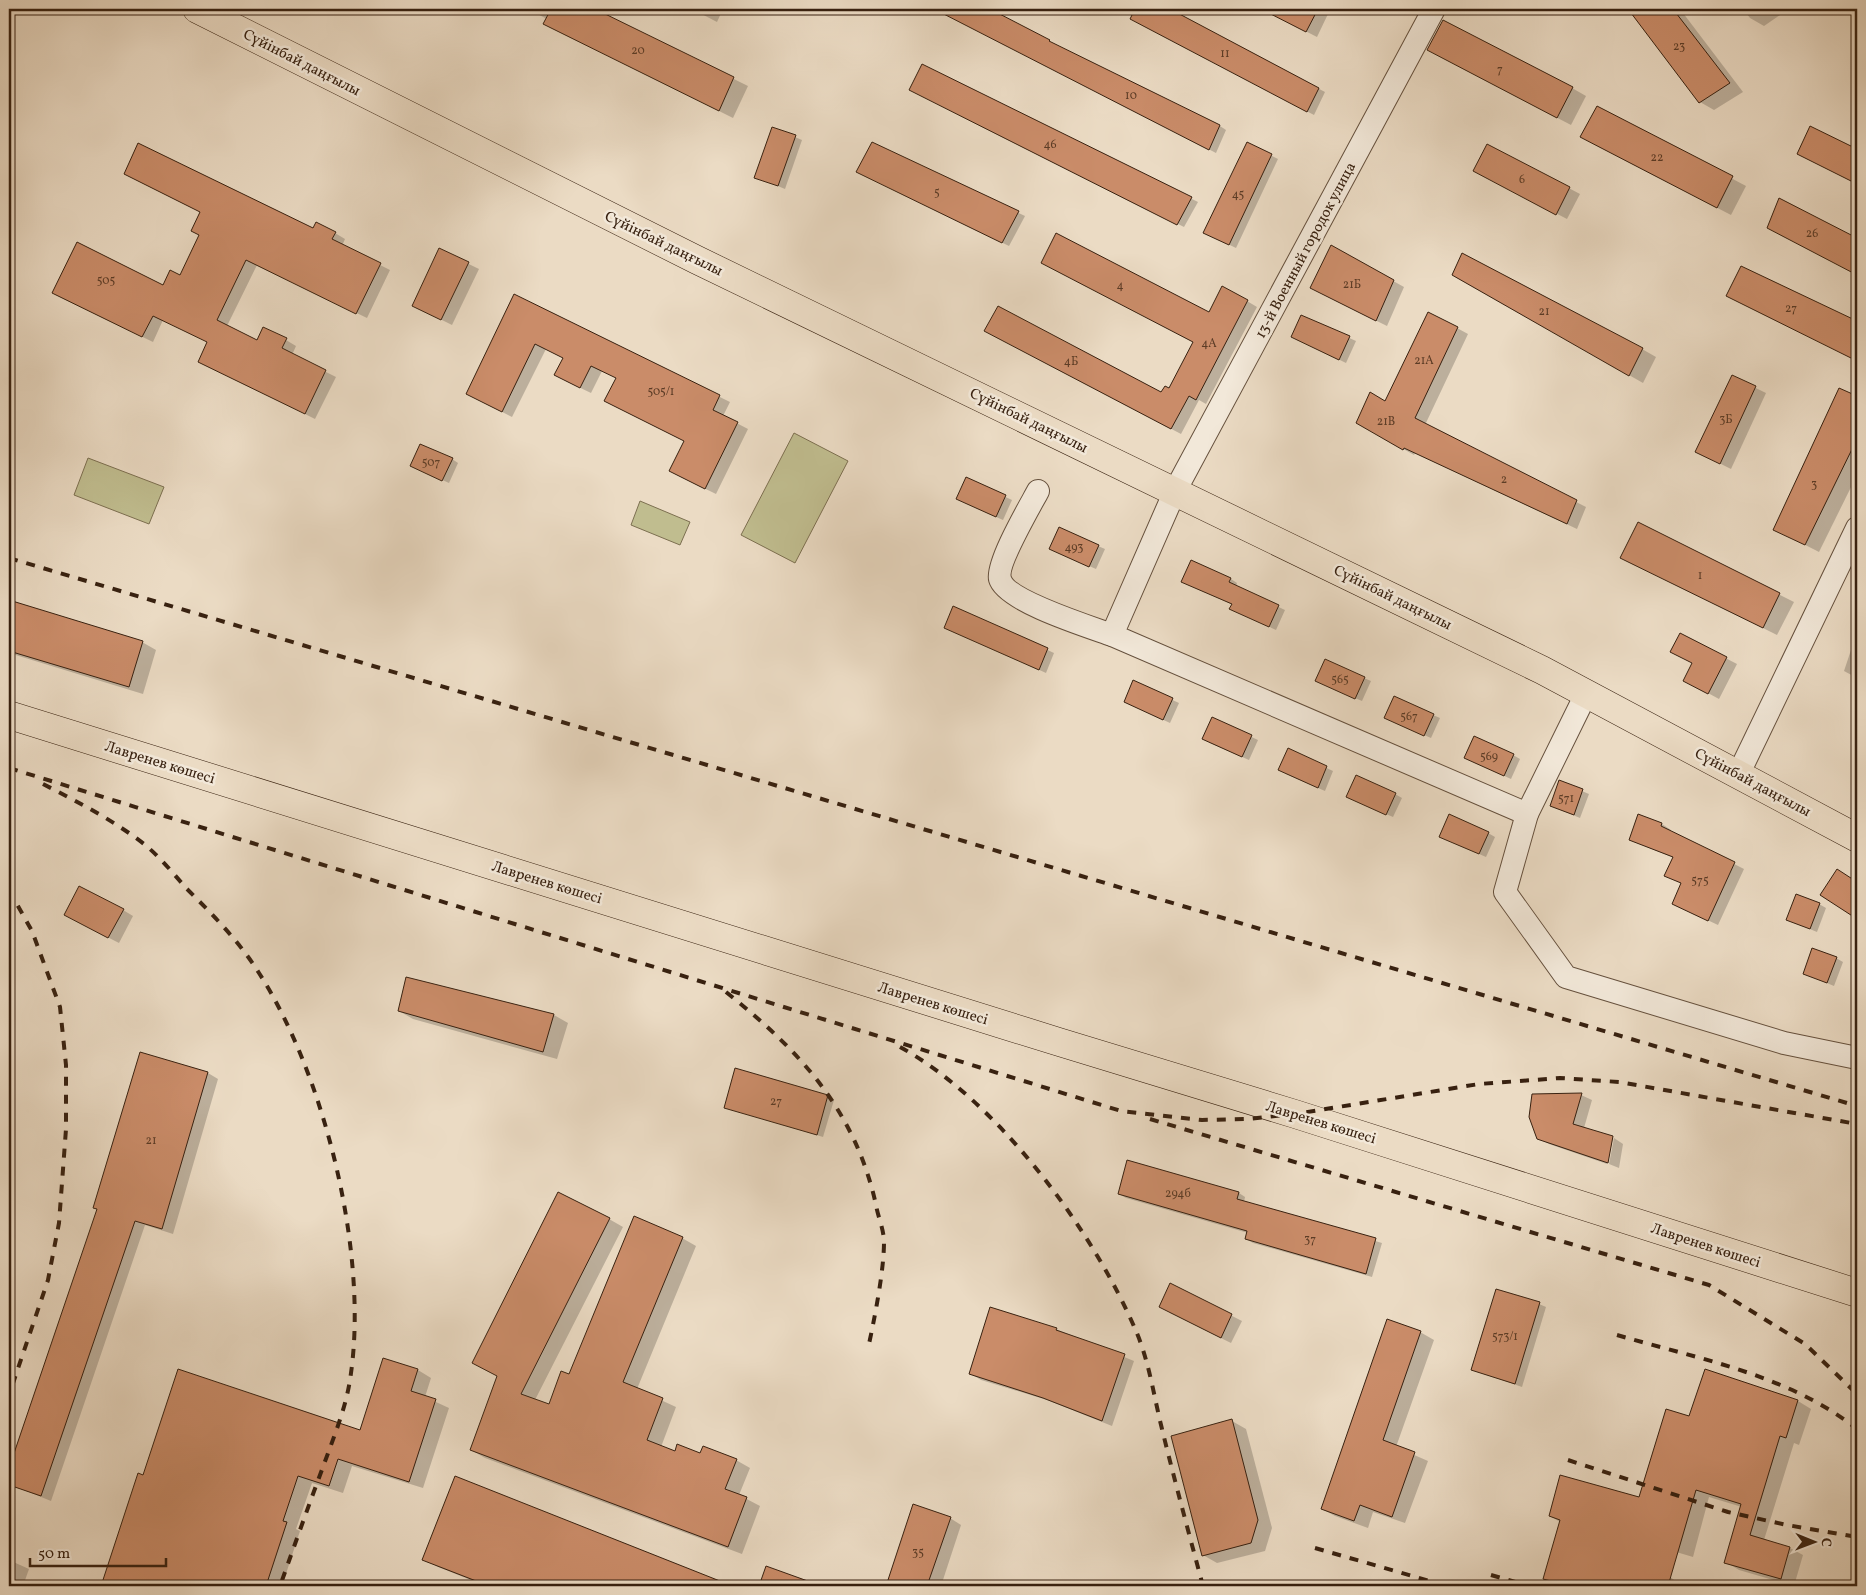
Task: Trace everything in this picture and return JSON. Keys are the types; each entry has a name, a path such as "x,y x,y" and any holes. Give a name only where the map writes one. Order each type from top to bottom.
{"main road":[{"name":"Сүйінбай даңғылы","path":"197,9 680,252 1587,692 1857,838"},
{"name":"Лавренев көшесі","path":"9,715 1296,1114 1857,1293"}],"street":[{"name":"13-й Военный городок улица","path":"1112,635 1175,491 1434,9"},
{"path":"1038,491 1002,564 1000,579 1008,591 1028,603 1112,635 1527,814"},
{"path":"1738,775 1857,528"},
{"path":"1587,692 1527,814 1505,892 1566,977 1784,1043 1857,1058"}],"shaded area":[{"path":"794,433 848,461 795,563 741,535"},
{"path":"88,458 164,487 149,524 74,495"},
{"path":"640,501 690,522 680,545 631,525"}],"building":[{"path":"551,9 595,9 734,77 719,111 543,24"},
{"path":"934,9 990,9 1049,41 1220,125 1209,150"},
{"path":"1135,9 1170,9 1319,88 1307,112 1130,19"},
{"path":"1261,9 1318,9 1306,32"},
{"path":"1628,9 1673,9 1730,83 1699,103"},
{"path":"1443,20 1573,87 1557,118 1427,50"},
{"path":"922,64 1192,197 1177,225 909,90"},
{"path":"1597,106 1733,176 1717,208 1580,137"},
{"path":"1810,126 1857,149 1857,184 1797,154"},
{"path":"772,127 796,135 778,186 754,178"},
{"path":"872,142 1019,211 1002,243 856,172"},
{"path":"1247,142 1272,154 1229,245 1203,233"},
{"path":"138,143 313,228 316,222 336,232 332,239 381,263 356,314 246,260 217,320 257,340 263,327 287,338 282,348 326,370 305,414 198,362 207,342 153,316 142,337 52,293 77,242 163,285 170,270 180,275 199,235 191,231 200,212 124,174"},
{"path":"1487,144 1570,187 1556,215 1473,171"},
{"path":"1779,198 1857,238 1857,275 1767,228"},
{"path":"1056,233 1209,312 1222,286 1248,300 1196,400 1189,396 1171,429 984,331 998,306 1161,392 1165,386 1169,388 1193,342 1041,263"},
{"path":"1331,245 1394,280 1376,321 1310,288"},
{"path":"439,248 469,262 441,320 412,306"},
{"path":"1462,253 1643,348 1629,376 1452,275"},
{"path":"1741,266 1857,321 1857,361 1726,296"},
{"path":"514,294 720,395 713,410 738,422 705,489 669,471 684,441 604,401 616,378 591,366 580,388 554,375 563,358 535,344 502,412 466,394"},
{"path":"1428,312 1458,327 1415,418 1577,500 1567,524 1404,448 1403,450 1356,423 1370,392 1385,401"},
{"path":"1301,315 1350,336 1339,360 1291,337"},
{"path":"1732,375 1756,386 1720,464 1695,452"},
{"path":"1839,388 1857,396 1857,439 1805,545 1773,530"},
{"path":"420,444 453,458 442,481 410,466"},
{"path":"966,477 1006,495 996,517 956,499"},
{"path":"1638,522 1780,593 1763,628 1620,558"},
{"path":"1059,527 1099,545 1089,567 1049,549"},
{"path":"1191,560 1231,578 1229,582 1279,605 1269,627 1229,609 1232,604 1181,582"},
{"path":"9,600 143,641 129,687 9,651"},
{"path":"953,606 1048,648 1039,670 944,628"},
{"path":"1680,633 1727,657 1708,694 1683,681 1692,663 1670,652"},
{"path":"1325,659 1365,677 1355,699 1315,681"},
{"path":"1133,680 1173,698 1163,720 1124,702"},
{"path":"1394,696 1434,714 1424,736 1384,718"},
{"path":"1212,717 1252,735 1242,757 1202,739"},
{"path":"1474,736 1514,754 1504,776 1464,758"},
{"path":"1288,748 1327,766 1318,788 1278,770"},
{"path":"1356,775 1396,793 1386,815 1346,797"},
{"path":"1559,780 1583,789 1574,815 1550,806"},
{"path":"1449,814 1489,832 1479,854 1439,837"},
{"path":"1638,814 1662,823 1661,826 1735,862 1708,921 1672,904 1681,883 1664,876 1673,857 1629,840"},
{"path":"1837,869 1857,882 1857,919 1820,895"},
{"path":"79,886 124,909 108,938 64,915"},
{"path":"1796,894 1820,903 1810,929 1786,920"},
{"path":"1812,948 1837,957 1827,983 1803,974"},
{"path":"406,977 554,1014 543,1052 398,1011"},
{"path":"140,1052 208,1072 162,1229 135,1221 41,1496 9,1485 9,1468 97,1209 93,1208"},
{"path":"735,1068 828,1095 817,1135 724,1108"},
{"path":"1582,1093 1573,1124 1613,1136 1608,1163 1537,1139 1529,1117 1532,1094"},
{"path":"1127,1160 1239,1192 1237,1199 1376,1238 1366,1274 1245,1239 1247,1231 1118,1194"},
{"path":"558,1192 610,1218 521,1394 549,1404 561,1371 569,1374 634,1216 683,1237 623,1382 663,1398 647,1440 675,1451 677,1444 700,1453 703,1446 737,1459 725,1489 747,1497 728,1547 470,1450 497,1376 472,1363"},
{"path":"1170,1283 1232,1314 1221,1338 1159,1307"},
{"path":"1496,1289 1540,1302 1515,1384 1471,1370"},
{"path":"990,1307 1057,1328 1056,1330 1125,1354 1102,1421 1043,1398 969,1374"},
{"path":"1387,1319 1421,1331 1383,1440 1415,1452 1392,1517 1360,1505 1354,1521 1321,1509"},
{"path":"383,1358 418,1369 411,1391 436,1399 409,1482 338,1459 329,1486 298,1476 283,1521 287,1522 266,1586 101,1586 138,1473 143,1475 178,1369 360,1430"},
{"path":"1705,1369 1798,1400 1786,1438 1780,1436 1750,1535 1790,1547 1781,1579 1724,1563 1741,1504 1696,1490 1668,1586 1571,1586 1543,1579 1560,1520 1549,1516 1560,1475 1639,1497 1666,1409 1689,1416"},
{"path":"1232,1419 1258,1520 1251,1543 1202,1556 1171,1436"},
{"path":"455,1476 730,1586 489,1586 422,1560"},
{"path":"913,1504 951,1517 927,1586 886,1586"},
{"path":"766,1566 816,1584 816,1586 759,1586"}],"railway":[{"path":"9,558 1857,1106"},
{"path":"9,768 1121,1111 1202,1120 1247,1119 1295,1114 1479,1084 1560,1078 1619,1082 1857,1124"},
{"path":"43,784 108,819 144,844 234,939 259,973 283,1015 304,1062 322,1113 336,1166 347,1220 353,1274 355,1325 351,1373 340,1421 280,1586"},
{"path":"9,890 32,931 60,1007 66,1065 66,1129 59,1223 48,1280 9,1395"},
{"path":"726,992 778,1037 821,1085 839,1111 867,1171 884,1237 881,1279 869,1344"},
{"path":"900,1047 936,1070 972,1100 1006,1134 1038,1171 1095,1251 1136,1331 1144,1354 1203,1586"},
{"path":"1150,1119 1709,1285 1805,1344 1857,1394"},
{"path":"1617,1335 1711,1361 1773,1382 1831,1410 1857,1429"},
{"path":"1568,1460 1728,1512 1787,1525 1857,1537"},
{"path":"1315,1548 1447,1586"},
{"path":"1491,1575 1529,1586"}]}
